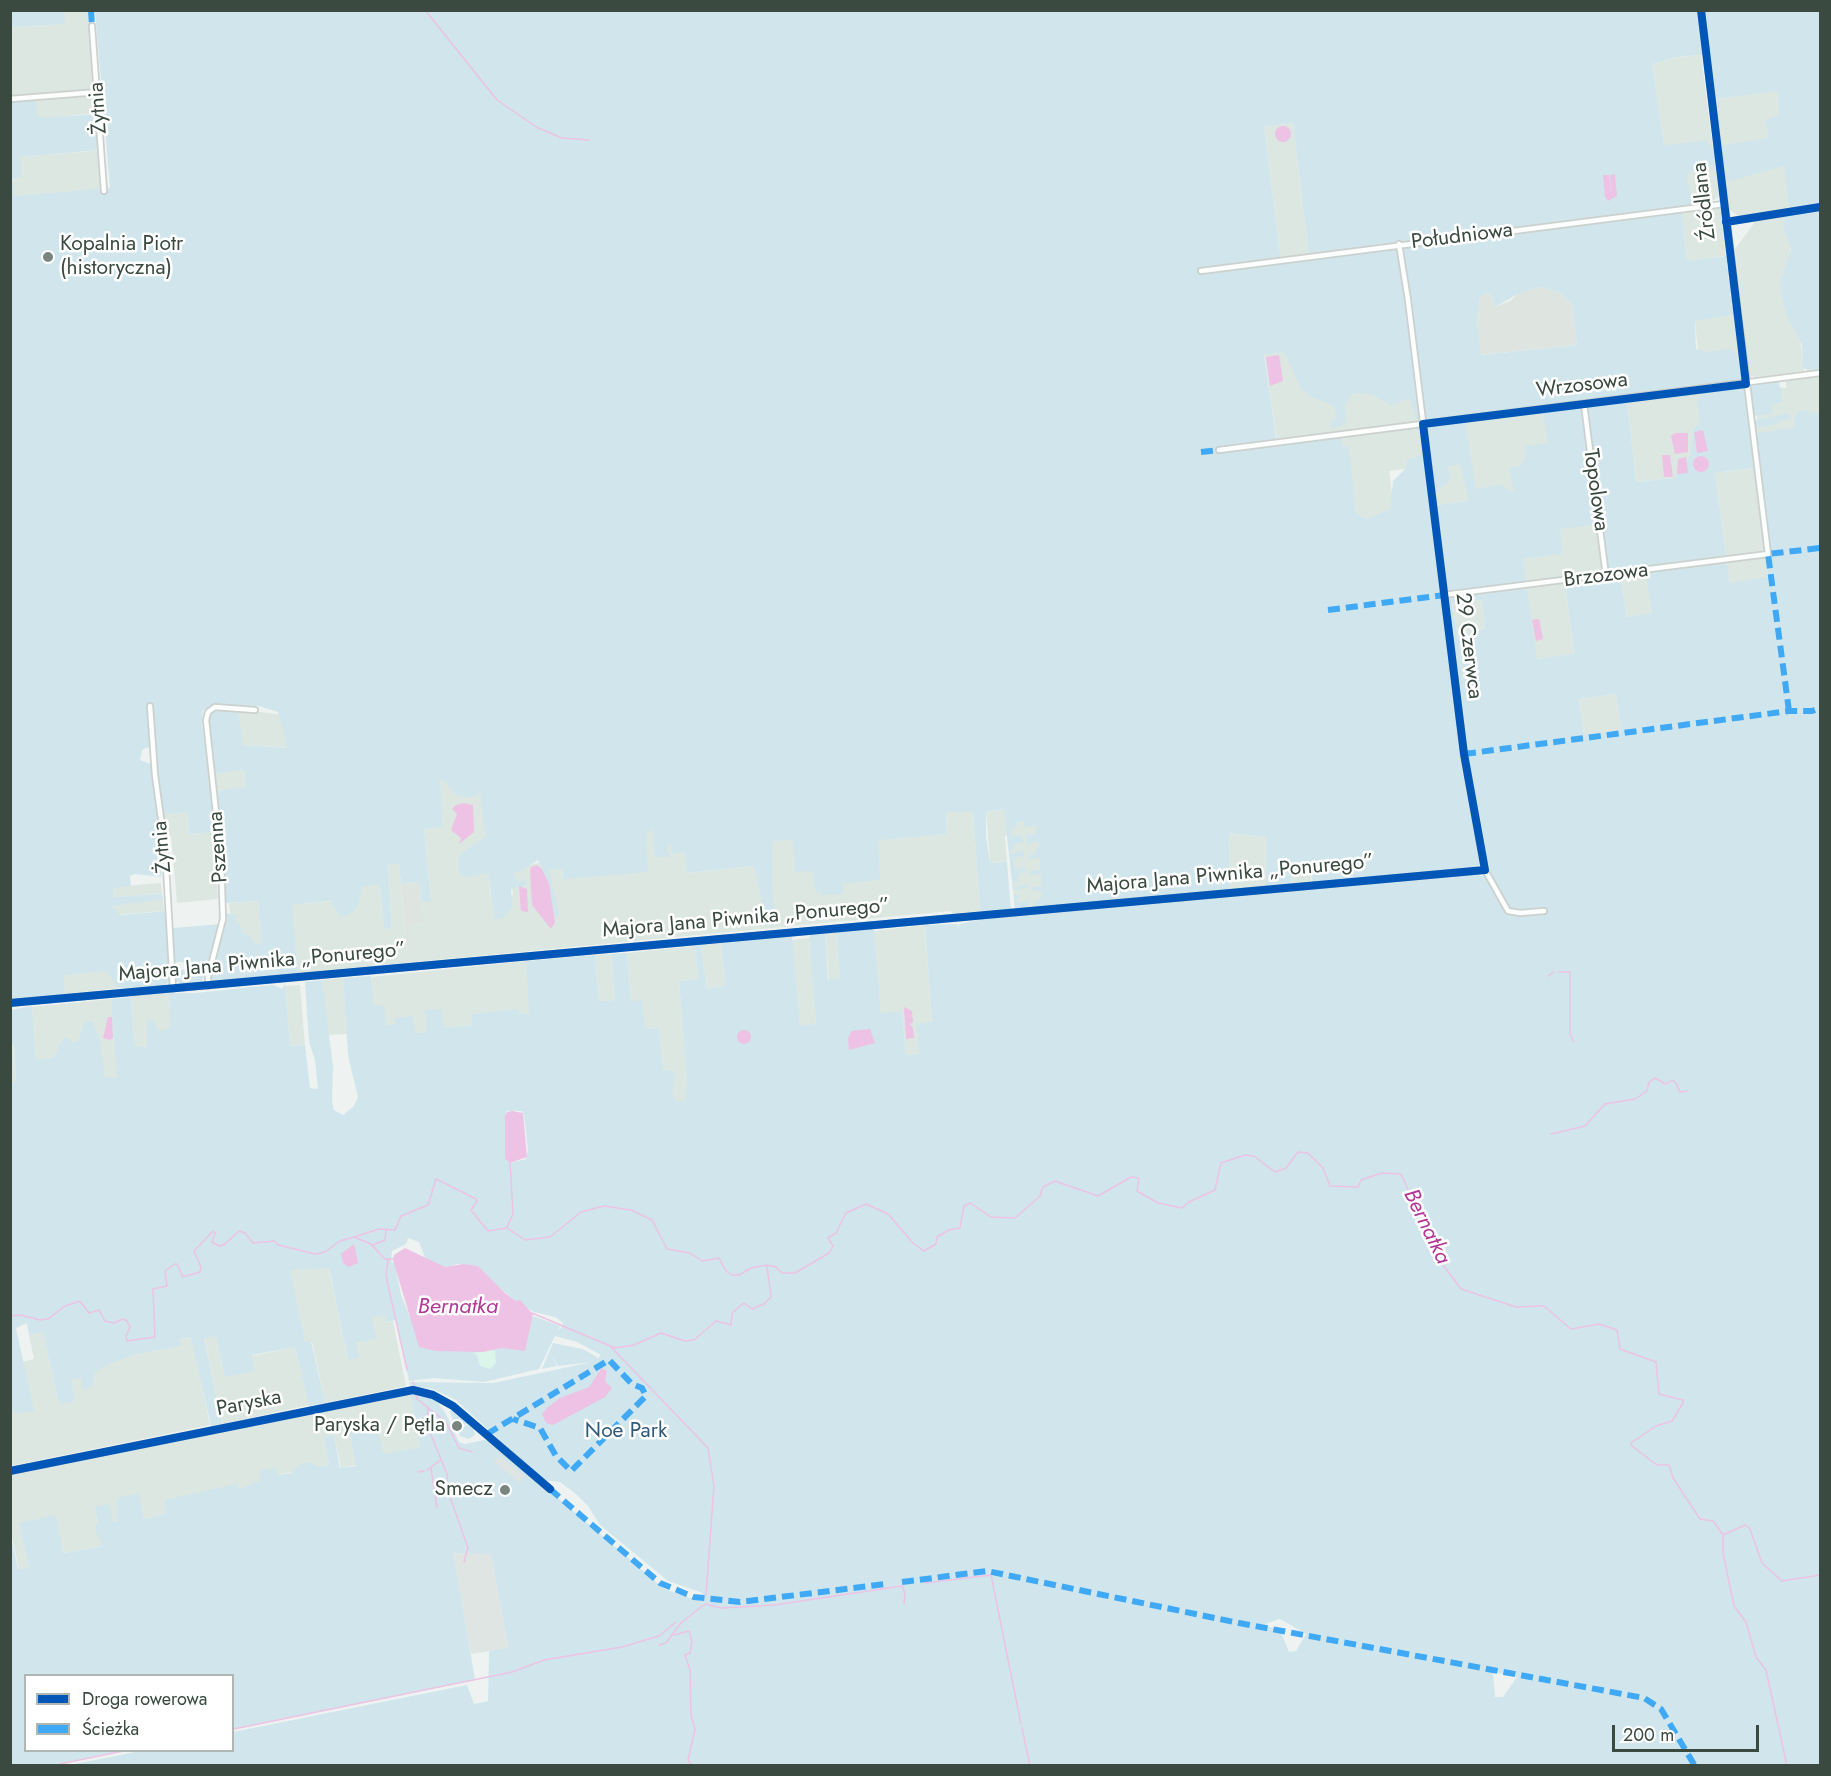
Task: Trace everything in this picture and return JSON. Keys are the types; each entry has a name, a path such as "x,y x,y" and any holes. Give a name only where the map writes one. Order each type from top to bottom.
{"street":[{"name":"Źródlana","path":"1701,10 1768,554"},
{"name":"Żytnia","path":"92,26 104,191"},
{"path":"10,99 98,92"},
{"name":"Południowa","path":"1201,271 1724,204"},
{"path":"1726,222 1821,207"},
{"name":"29 Czerwca","path":"1399,244 1408,300 1464,754 1485,870 1508,911 1520,913 1544,911"},
{"name":"Wrzosowa","path":"1219,450 1821,373"},
{"name":"Topolowa","path":"1584,404 1606,576"},
{"name":"Brzozowa","path":"1444,595 1768,554"},
{"name":"Żytnia","path":"150,706 155,775 165,848 173,989"},
{"name":"Pszenna","path":"208,986 207,977 223,919 221,859 206,720 213,709 219,707 255,710"},
{"name":"Majora Jana Piwnika „Ponurego”","path":"10,1003 1485,870"},
{"name":"Paryska","path":"10,1471 413,1390 443,1400 550,1489"}],"shaded area":[{"path":"64,11 90,11 99,113 37,119 11,98 10,27 64,24"},
{"path":"1701,55 1719,196 1712,202 1689,205 1680,144 1664,146 1652,64 1678,57"},
{"path":"1777,90 1789,209 1738,216 1729,209 1716,99"},
{"path":"1293,123 1309,257 1281,261 1264,127"},
{"path":"103,150 107,189 15,197 13,177 20,157"},
{"path":"1716,208 1721,210 1726,256 1687,261 1682,213"},
{"path":"1786,214 1804,371 1750,376 1735,249 1757,219"},
{"path":"1541,287 1560,293 1572,305 1577,345 1480,355 1477,322 1480,297 1486,293 1491,295 1495,307 1510,301 1519,293"},
{"path":"1734,315 1741,374 1737,380 1716,383 1698,353 1695,320"},
{"path":"1302,349 1416,378 1428,466 1389,471 1395,515 1357,520 1352,480 1284,489 1264,354"},
{"path":"1820,376 1820,415 1799,431 1754,433 1757,418 1753,386 1786,388 1786,381"},
{"path":"1704,391 1710,474 1636,482 1627,400"},
{"path":"1581,406 1519,495 1436,505 1426,425"},
{"path":"1754,468 1768,578 1730,583 1715,473"},
{"path":"1595,488 1607,577 1565,583 1574,655 1536,659 1523,559 1563,554 1554,493"},
{"path":"1647,574 1652,614 1627,617 1621,577"},
{"path":"1482,600 1485,628 1458,638 1452,602"},
{"path":"1616,694 1621,730 1584,735 1579,699"},
{"path":"238,709 291,716 291,748 242,745"},
{"path":"436,737 476,743 491,897 513,895 510,867 546,862 562,869 563,879 642,812 668,810 673,854 685,853 688,873 772,864 771,841 793,839 843,894 843,883 878,839 947,834 946,812 973,811 980,911 952,914 951,911 298,973 291,905 335,901 333,879 380,885 384,928 392,928 388,864 399,863 407,951 408,925 422,923 421,902 431,900 424,829 443,827"},
{"path":"244,770 246,788 216,791 214,774"},
{"path":"1005,809 1039,813 1048,909 1016,912 1007,835 1005,836 1007,862 990,863 986,812"},
{"path":"187,812 189,834 213,832 218,899 177,903 171,836 166,836 164,814"},
{"path":"1229,833 1266,837 1266,887 1230,890"},
{"path":"1292,862 1311,862 1311,882 1292,884"},
{"path":"419,882 423,923 408,925 410,951 407,951 401,884"},
{"path":"161,883 162,894 114,897 113,887"},
{"path":"163,899 164,911 77,918 76,908"},
{"path":"258,901 261,944 233,946 229,903"},
{"path":"925,925 932,1023 919,1054 906,1055 902,1012 881,1013 874,931"},
{"path":"837,932 843,1011 831,1012 825,933"},
{"path":"810,938 816,1024 800,1026 792,940"},
{"path":"721,943 725,986 707,989 701,945"},
{"path":"695,946 698,979 679,981 689,1105 666,1107 659,1028 645,1029 631,1001 627,953"},
{"path":"611,954 615,1000 599,1001 595,955"},
{"path":"526,961 530,1013 518,1014 518,1010 472,1014 472,1025 443,1028 425,1010 426,1032 415,1033 395,1019 396,1024 386,1025 374,1007 371,977"},
{"path":"116,970 118,988 65,994 63,974"},
{"path":"343,978 347,1034 327,1035 322,980"},
{"path":"300,985 305,1045 290,1046 285,986"},
{"path":"169,993 172,1045 135,1048 131,996"},
{"path":"111,999 118,1078 100,1079 58,1058 36,1060 32,1007"},
{"path":"10,1007 16,1081 11,1082"},
{"path":"327,1260 348,1360 356,1343 377,1339 370,1309 385,1312 387,1322 393,1321 406,1386 325,1403 312,1342 305,1343 289,1268"},
{"path":"43,1332 59,1404 71,1380 89,1376 88,1369 133,1355 180,1346 179,1339 192,1337 210,1425 11,1466 11,1364 34,1359 29,1335"},
{"path":"216,1335 225,1376 251,1356 295,1347 309,1405 222,1424 204,1337"},
{"path":"410,1393 420,1447 383,1455 349,1432 356,1465 341,1468 334,1435 324,1437 329,1465 277,1475 260,1471 266,1507 242,1512 237,1485 164,1501 167,1514 144,1519 117,1498 122,1520 113,1522 94,1507 103,1546 63,1553 20,1523 29,1568 19,1570 11,1532 10,1474"},
{"path":"499,1456 525,1476 520,1483 494,1462"},
{"path":"453,1553 491,1554 508,1648 471,1654"}],"green space":[{"path":"11,10 64,11 65,24 11,27"},
{"name":"Noe Park","path":"95,11 1820,11 1820,205 1789,210 1784,166 1726,182 1722,145 1766,139 1769,135 1765,120 1779,115 1777,91 1716,99 1710,54 1677,57 1652,64 1664,145 1707,141 1715,151 1715,161 1709,167 1689,172 1687,177 1691,200 1689,205 1665,209 1667,214 1718,206 1722,211 1724,234 1721,211 1716,208 1682,213 1687,261 1726,256 1727,251 1729,262 1726,264 1730,274 1728,276 1732,290 1730,295 1733,301 1731,306 1734,307 1735,322 1733,315 1695,321 1696,349 1709,352 1731,349 1738,357 1738,353 1742,376 1740,382 1630,397 1627,400 1636,482 1674,478 1684,467 1691,453 1693,430 1700,422 1697,401 1704,390 1744,388 1755,465 1754,433 1794,428 1794,418 1800,410 1820,414 1820,1765 70,1765 135,1752 234,1752 234,1732 467,1685 474,1704 488,1701 489,1651 508,1647 491,1555 454,1553 475,1680 234,1729 234,1674 24,1674 24,1752 114,1752 53,1765 11,1765 10,1532 18,1569 29,1568 19,1523 56,1515 63,1553 103,1546 96,1532 95,1525 98,1523 94,1507 109,1504 113,1522 118,1521 117,1498 139,1493 144,1519 166,1514 164,1500 237,1484 238,1488 243,1488 258,1481 261,1484 259,1471 276,1468 278,1475 291,1473 302,1464 309,1462 319,1467 329,1465 324,1437 334,1435 340,1468 356,1466 349,1431 377,1426 383,1454 420,1447 410,1394 427,1395 436,1400 445,1412 459,1442 465,1444 484,1440 494,1443 664,1589 693,1599 703,1593 668,1581 600,1525 588,1506 576,1494 560,1482 543,1480 456,1400 433,1389 410,1386 409,1382 493,1383 592,1362 558,1366 551,1354 557,1366 542,1369 553,1343 583,1349 597,1359 601,1355 577,1342 555,1336 539,1369 484,1382 433,1378 409,1381 396,1320 386,1322 385,1315 372,1317 377,1339 356,1343 359,1358 348,1360 329,1268 290,1270 305,1342 311,1341 325,1403 309,1406 295,1347 252,1355 254,1371 225,1377 216,1336 204,1338 222,1424 211,1426 191,1337 179,1339 181,1346 133,1355 106,1365 94,1374 94,1384 86,1390 82,1388 81,1378 71,1380 75,1401 59,1404 43,1332 29,1335 27,1323 16,1328 34,1411 21,1413 11,1411 10,1082 16,1081 14,1047 11,1043 11,1010 32,1006 36,1060 54,1058 62,1040 66,1037 73,1043 78,1042 84,1022 93,1021 100,1041 105,1078 117,1078 111,999 131,997 135,1047 147,1047 147,1020 154,1020 157,1029 161,1031 170,1028 169,993 195,993 273,985 282,989 285,984 290,1046 305,1045 310,1088 315,1089 318,1088 315,1060 309,1042 305,982 322,980 333,1066 332,1102 334,1110 343,1115 354,1106 358,1097 348,1056 343,978 371,976 374,1006 384,1006 386,1025 395,1024 395,1018 413,1016 415,1033 426,1032 425,1010 442,1009 444,1028 472,1025 471,1014 518,1009 519,1014 529,1013 526,961 595,955 599,1001 615,1000 611,954 627,953 631,1001 642,1000 645,1029 659,1028 663,1071 671,1070 676,1075 672,1093 676,1102 685,1101 687,1082 679,981 698,979 695,946 701,945 707,989 725,986 721,943 792,936 800,1025 816,1024 809,934 825,933 828,981 833,978 840,981 837,932 874,929 881,1013 902,1011 906,1055 919,1054 917,1024 932,1022 925,925 957,924 959,927 959,924 979,920 1048,911 1047,907 1035,908 1033,903 1042,897 1041,890 1032,892 1031,885 1032,887 1042,886 1041,874 1030,876 1029,868 1030,871 1040,870 1040,861 1039,857 1029,860 1028,852 1029,855 1034,854 1040,845 1038,841 1027,844 1026,836 1035,834 1037,825 1025,827 1024,821 1017,822 1018,826 1013,827 1012,837 1022,835 1023,843 1015,843 1010,854 1024,851 1024,856 1013,858 1014,870 1025,867 1026,872 1019,873 1017,882 1013,882 1014,887 1027,884 1028,888 1013,890 1014,895 1018,895 1018,903 1029,900 1029,905 1025,909 1015,909 1004,809 986,812 986,836 990,863 1007,862 1011,911 993,912 989,910 985,913 980,911 973,812 946,812 947,834 878,840 880,880 843,883 843,894 821,895 820,889 816,893 812,871 795,872 793,840 772,841 772,891 776,922 772,926 754,924 755,915 763,911 763,906 754,866 687,873 685,853 672,854 671,844 666,846 670,857 655,857 652,828 647,833 646,842 648,872 563,879 562,869 549,870 559,914 555,918 546,876 538,860 519,872 514,872 517,882 523,880 528,885 511,889 512,908 503,918 495,920 488,873 469,877 462,875 459,870 458,859 463,852 485,837 480,790 476,796 466,797 455,794 444,780 440,779 443,827 424,829 431,901 421,902 419,882 401,884 399,864 388,864 392,928 384,929 380,885 362,886 358,905 351,913 341,918 331,901 292,905 298,973 250,980 250,976 248,980 214,982 210,977 224,929 225,913 237,915 236,922 240,924 243,934 249,935 256,944 261,943 258,901 227,903 225,901 217,791 246,787 244,770 214,774 208,722 212,713 221,709 238,710 243,745 286,748 284,732 278,712 259,706 217,705 203,710 202,724 209,771 212,772 217,832 189,834 187,812 161,815 152,707 152,746 142,750 140,760 151,764 163,854 161,877 135,874 130,876 131,886 113,888 114,897 162,894 163,899 112,906 120,915 166,911 169,982 162,987 118,988 107,971 64,975 65,994 11,1000 11,98 35,96 37,115 40,118 97,114 99,150 20,157 22,177 13,178 15,196 110,188","holes":["1293,123 1309,257 1281,261 1264,127","1541,287 1560,293 1572,305 1577,345 1481,355 1477,322 1480,297 1486,293 1491,295 1495,307 1520,293","1284,352 1301,388 1309,396 1334,406 1337,418 1330,423 1331,429 1346,424 1345,404 1353,393 1371,394 1391,405 1410,398 1416,419 1422,420 1423,454 1407,460 1406,468 1393,481 1390,510 1366,519 1356,513 1349,447 1342,447 1341,436 1277,444 1264,355","1543,411 1548,443 1525,446 1526,457 1520,466 1509,468 1514,491 1511,492 1500,485 1476,489 1465,421","1460,465 1469,501 1436,505 1434,491 1447,484 1450,479 1448,466","1753,468 1768,577 1730,583 1715,473","1600,524 1607,577 1565,582 1574,654 1537,659 1523,559 1563,554 1560,529","1646,574 1652,613 1627,617 1621,578","1482,600 1485,628 1458,638 1452,603","1616,694 1621,730 1584,735 1579,699","1229,833 1266,837 1266,887 1291,885 1293,862 1311,863 1312,883 1473,869 1482,863 1482,850 1484,849 1493,880 1476,874 1048,911 1048,907 1230,890","506,1111 522,1111 528,1150 526,1159 510,1163 505,1159","408,1238 419,1242 426,1260 445,1268 457,1264 479,1267 490,1280 516,1301 534,1312 555,1317 563,1323 562,1326 558,1331 560,1326 533,1316 531,1322 501,1348 484,1352 410,1317 401,1295 395,1264 391,1261 392,1251 406,1244","1280,1619 1306,1634 1296,1651 1289,1652 1280,1630 1262,1625","1493,1672 1517,1677 1503,1697 1495,1697"]},
{"path":"1820,209 1820,369 1808,370 1803,368 1802,344 1787,316 1781,293 1780,283 1791,250 1783,227 1786,214"},
{"path":"1779,382 1783,402 1771,405 1772,414 1753,416 1749,386"},
{"path":"1789,413 1790,419 1778,421 1778,424 1753,428 1752,421"},
{"path":"221,924 208,971 200,963 174,962 173,928"},
{"path":"196,967 204,974 201,983 184,986 175,980 177,971"},
{"path":"452,1408 470,1424 455,1426 450,1412"},
{"path":"472,1424 475,1435 469,1439 460,1436 458,1428"}],"sand":[{"path":"495,1350 496,1363 490,1369 480,1366 477,1355 472,1353"}],"water":[{"path":"1283,126 1291,134 1283,142 1275,134"},
{"path":"1615,174 1617,196 1608,201 1605,197 1603,175 1609,175 1611,196 1610,175"},
{"path":"1279,355 1283,381 1270,386 1266,357"},
{"path":"1703,430 1708,451 1697,453 1694,432"},
{"path":"1675,433 1688,433 1688,452 1675,454 1671,436"},
{"path":"1662,455 1670,455 1673,477 1664,477"},
{"path":"1698,456 1704,456 1709,464 1707,470 1698,472 1693,467 1693,461"},
{"path":"1686,457 1688,473 1677,474 1678,459"},
{"path":"1539,619 1543,639 1536,641 1532,620"},
{"path":"464,803 473,805 474,832 459,844 461,838 451,830 457,814 452,809"},
{"path":"537,865 542,869 549,884 555,922 551,929 532,905 530,871 531,867"},
{"path":"519,886 527,889 528,912 521,911"},
{"path":"904,1007 912,1011 913,1022 910,1024 914,1038 906,1039"},
{"path":"108,1017 112,1017 113,1038 110,1040 103,1038"},
{"path":"870,1029 875,1043 849,1050 848,1039 851,1031"},
{"path":"744,1030 749,1032 751,1037 749,1042 744,1044 739,1042 737,1037 739,1032"},
{"path":"507,1112 523,1113 527,1157 510,1163 505,1159 505,1116"},
{"path":"354,1244 358,1263 349,1267 343,1263 341,1254"},
{"name":"Bernatka","path":"405,1248 445,1267 463,1264 478,1266 505,1293 516,1301 520,1300 533,1314 525,1351 502,1348 483,1352 435,1351 419,1347 393,1260 394,1255"},
{"path":"602,1368 607,1371 605,1381 612,1388 605,1397 553,1425 546,1423 542,1414 547,1408 560,1398 589,1387"}],"waterway":[{"path":"425,10 497,100 538,128 562,138 589,140"},
{"path":"1548,976 1554,972"},
{"path":"1559,972 1570,972 1570,1034 1574,1042"},
{"path":"1551,1134 1585,1126 1605,1104 1635,1099 1647,1091 1649,1082 1655,1078 1666,1084 1672,1080 1680,1092 1687,1091"},
{"name":"Bernatka","path":"354,1237 379,1229 395,1230 401,1216 428,1205 436,1179 476,1199 471,1210 488,1231 507,1228 525,1240 550,1237 581,1212 604,1206 631,1210 652,1220 667,1249 690,1253 702,1261 719,1258 726,1271 732,1275 739,1275 751,1268 767,1265 776,1267 782,1273 795,1273 829,1253 833,1246 828,1238 836,1233 846,1213 866,1204 888,1214 913,1243 924,1251 936,1244 937,1237 949,1230 960,1228 964,1206 970,1203 991,1217 1015,1218 1040,1196 1043,1187 1055,1181 1098,1196 1131,1177 1139,1178 1137,1191 1158,1203 1182,1208 1189,1202 1215,1190 1221,1163 1245,1155 1254,1156 1275,1172 1286,1168 1298,1152 1308,1153 1323,1168 1330,1186 1358,1187 1361,1180 1382,1173 1401,1174 1443,1265 1461,1289 1516,1307 1544,1306 1571,1329 1599,1324 1617,1330 1620,1349 1656,1362 1659,1394 1683,1400 1683,1403 1672,1421 1656,1426 1631,1443 1657,1465 1669,1465 1673,1478 1700,1519 1713,1521 1723,1535 1745,1525 1750,1529 1762,1563 1782,1581 1820,1575"},
{"path":"507,1227 513,1214 510,1163"},
{"path":"373,1245 385,1240 386,1229"},
{"name":"Bernatka","path":"10,1316 21,1315 40,1320 48,1319 65,1306 80,1301 89,1313 99,1310 105,1321 114,1323 123,1319 127,1321 130,1327 126,1336 127,1341 155,1337 153,1289 167,1286 165,1271 175,1264 183,1277 200,1272 201,1267 194,1251 213,1231 215,1233 212,1242 219,1246 225,1244 239,1231 245,1233 253,1243 274,1241 278,1245 315,1254 325,1252 340,1241 354,1237 371,1244 385,1259 394,1259"},
{"path":"388,1260 386,1276 407,1370"},
{"path":"532,1313 615,1348 634,1345 661,1333 685,1341 694,1340 716,1321 731,1325 732,1313 744,1303 752,1309 764,1304 771,1297 767,1266"},
{"path":"611,1347 708,1448 714,1486 706,1595"},
{"path":"416,1395 417,1399 446,1422 459,1448 472,1452"},
{"path":"428,1407 427,1425 447,1474 449,1494 468,1548 464,1562"},
{"path":"427,1470 441,1460"},
{"path":"431,1468 437,1508"},
{"path":"418,1472 424,1471"},
{"path":"1723,1536 1723,1553 1734,1606 1746,1622 1756,1657 1766,1670 1787,1766"},
{"path":"925,1583 991,1575 1021,1724"},
{"path":"659,1645 666,1643 681,1623 705,1604 721,1608 774,1605 902,1586 905,1593 904,1604"},
{"path":"234,1729 512,1672 544,1660 622,1647 659,1636 676,1622"},
{"path":"674,1635 689,1631 692,1642 690,1653 685,1655 690,1670 691,1715 695,1729 688,1760 692,1766"},
{"path":"1022,1728 1030,1766"},
{"path":"60,1764 118,1752"}],"marked path":[{"path":"91,10 92,26"},
{"path":"1201,452 1219,450"},
{"path":"1789,711 1768,554 1820,548"},
{"path":"1328,610 1444,595"},
{"path":"1464,754 1789,711 1812,711 1820,708"},
{"path":"487,1434 609,1360 632,1384 642,1388 646,1396 571,1471 556,1456 540,1428 513,1419"},
{"path":"550,1489 660,1583 694,1597 740,1602 886,1584"},
{"path":"902,1582 987,1571 1239,1623 1644,1698 1661,1709 1695,1766"}],"cycle path":[{"path":"10,1003 1485,870 1464,754 1423,424 1746,384 1701,10"},
{"path":"1726,222 1820,207"},
{"path":"10,1471 413,1390 433,1395 453,1406 550,1489"}],"place":[{"name":"Kopalnia Piotr (historyczna)","path":"48,257"},
{"name":"Paryska / Pętla","path":"457,1426"},
{"name":"Smecz","path":"505,1490"}]}
